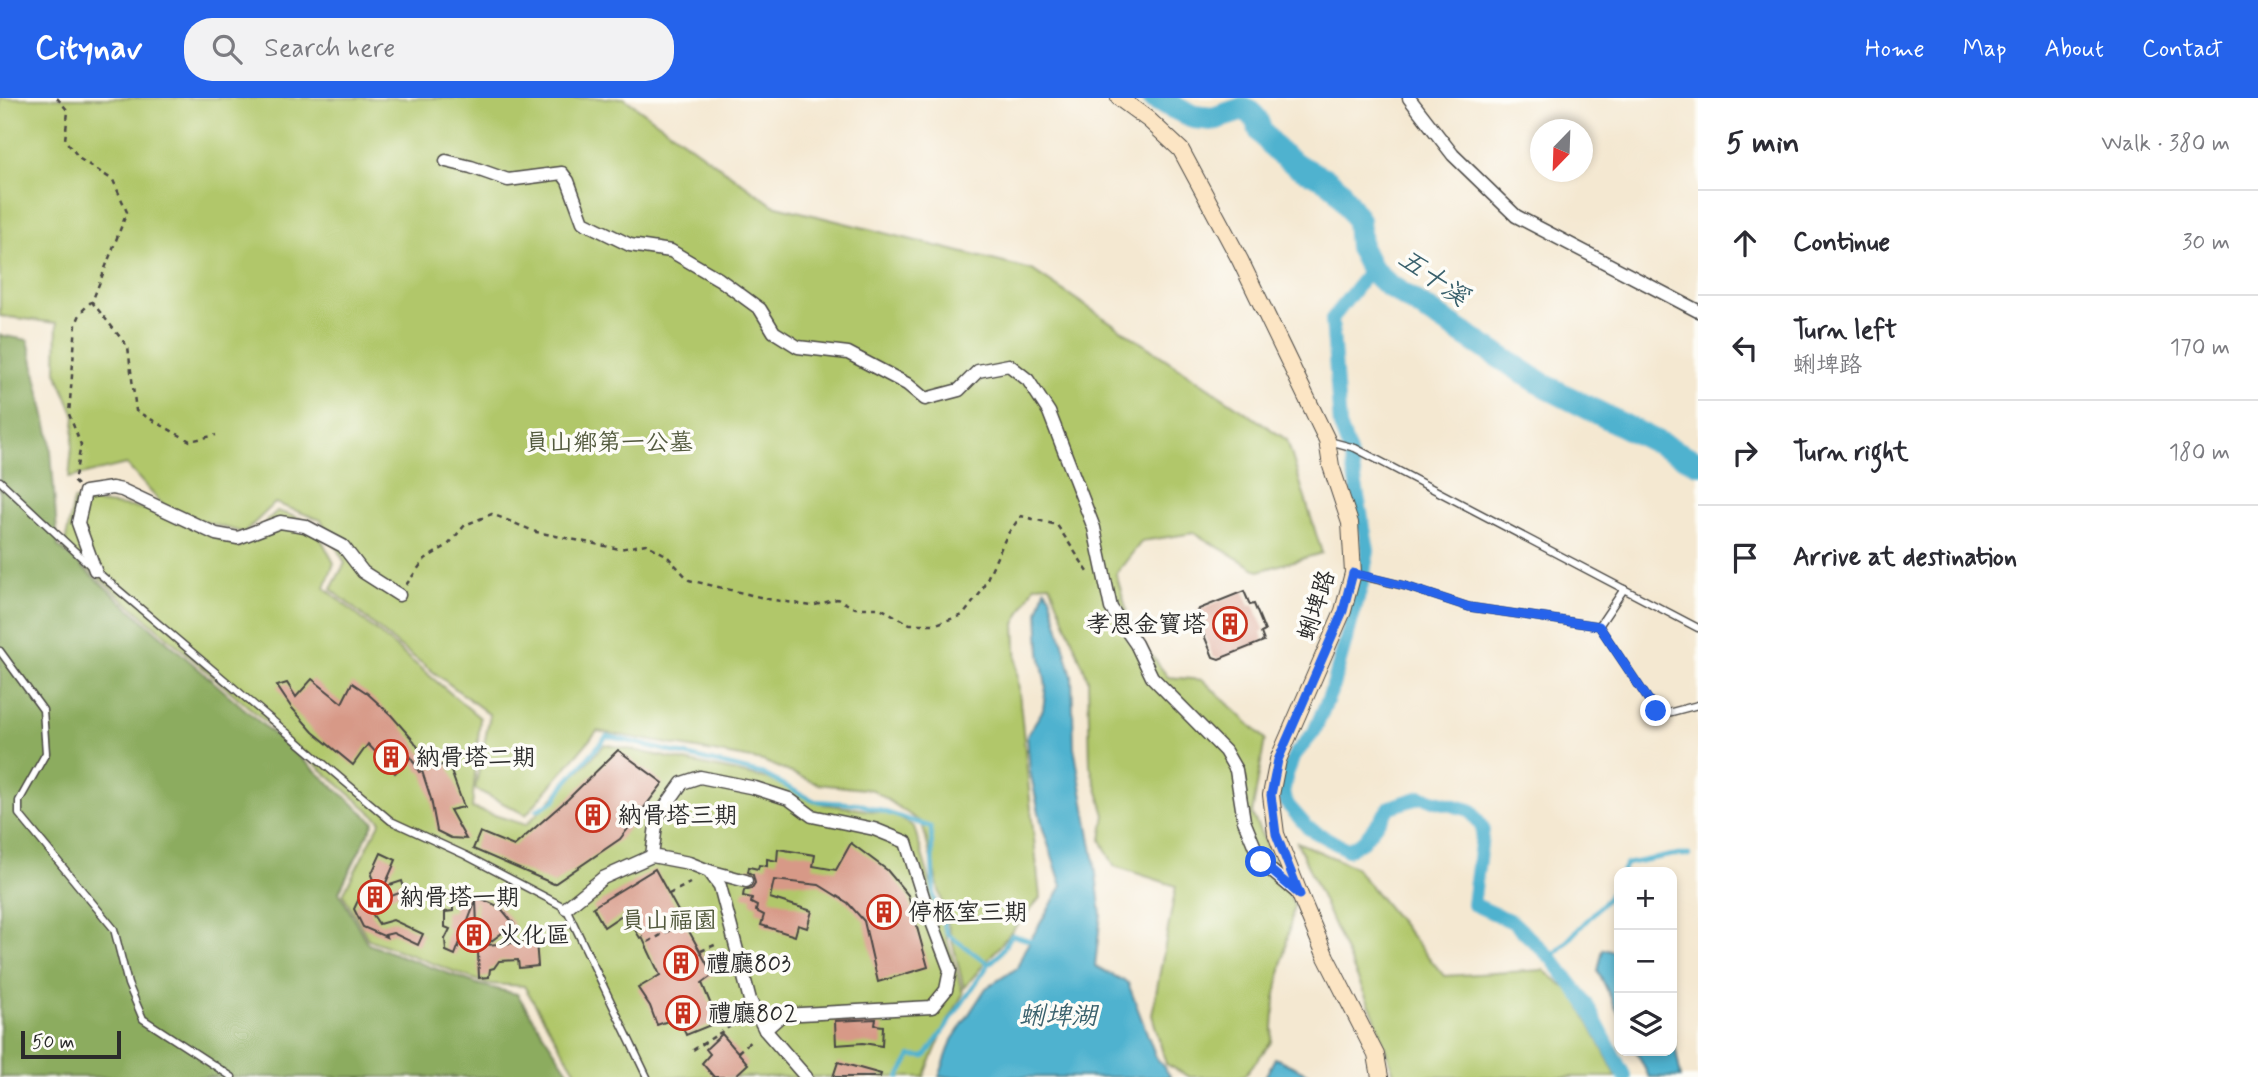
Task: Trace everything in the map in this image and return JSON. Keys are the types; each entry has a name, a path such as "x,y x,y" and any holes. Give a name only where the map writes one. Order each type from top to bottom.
{"street":[{"name":"蜊埤路","path":"1119,98 1149,120 1181,150 1240,260 1326,440 1331,466 1350,523 1353,573 1343,611 1278,760 1271,795 1276,834 1325,957 1376,1055 1380,1077"},
{"path":"1409,98 1453,155 1516,216 1698,311"},
{"path":"446,161 508,180 562,173 568,181 583,222 629,245 671,251 719,279 760,309 774,332 798,347 848,353 907,384 925,398 959,390 978,371 1009,365 1028,380 1049,412 1094,528 1111,608 1136,644 1152,677 1225,751 1236,770 1244,821 1261,862 1300,895"},
{"path":"95,570 78,523 85,492 112,488 122,490 216,534 238,538 280,522 305,526 343,546 363,572 399,595"},
{"path":"652,856 657,818 682,783 700,778 755,788 789,799 812,816 874,829 906,842 950,970 946,990 932,1007 782,1015 765,1030"},
{"path":"566,908 603,878 652,856 690,863 709,872 746,881"},
{"path":"709,872 720,886 750,1000 765,1030 806,1077"}],"lane":[{"path":"1326,440 1355,448 1698,628"},
{"path":"0,481 95,570 391,821 465,855 566,908 647,1077"},
{"path":"1353,573 1469,607 1599,626 1656,711 1664,714 1698,705"},
{"path":"1599,626 1624,589"},
{"path":"0,651 43,710 46,752 19,801 19,814 114,929 128,984 143,1019 232,1077"}],"path":[{"path":"57,98 68,111 65,140 80,159 113,180 127,212 92,302 81,312 76,324 69,414 81,445 74,481 85,492"},
{"path":"92,302 128,347 136,411 190,441 216,435"},
{"path":"399,595 425,559 448,545 466,525 492,514 536,532 621,549 646,544 666,555 689,580 768,599 812,606 837,599 855,608 880,608 910,624 936,624 963,615 981,592 1007,535 1021,516 1057,525 1091,577"},
{"path":"669,894 690,883"},
{"path":"648,942 704,912"},
{"path":"701,951 716,944"},
{"path":"714,1013 731,1007"},
{"path":"693,1050 737,1022"},
{"path":"738,1052 751,1041"}],"green space":[{"name":"員山鄉第一公墓","path":"0,98 624,98 773,205 1032,270 1287,440 1322,553 1259,571 1194,533 1142,541 1116,574 1133,631 1168,677 1203,680 1265,739 1252,814 1294,905 1275,999 1272,1041 1245,1075 1239,1077 1190,1077 1166,1064 1152,1015 1176,886 1114,866 1101,840 1105,815 1090,765 1088,679 1050,584 1035,585 1015,624 1017,672 1040,898 964,988 922,823 873,790 818,784 763,761 597,731 526,815 475,789 490,715 399,646 331,589 345,563 321,520 275,503 244,533 169,512 126,464 69,478 75,416 56,371 57,323 0,316"},
{"path":"0,335 28,340 50,438 58,546 374,822 339,892 368,944 480,985 517,994 572,1077 0,1077"},
{"name":"員山福園","path":"74,500 147,509 239,547 277,511 312,522 334,563 325,588 480,718 472,808 526,825 605,744 769,779 824,804 893,814 914,827 963,994 945,1027 924,1077 579,1077 524,986 487,984 368,939 343,894 381,821 64,548"},
{"path":"1297,842 1355,867 1444,976 1543,970 1574,994 1617,1077 1395,1077 1374,1015"}],"water":[{"name":"蜊埤湖","path":"1045,589 1050,596 1072,676 1074,747 1101,914 1095,966 1128,983 1156,1057 1171,1077 939,1077 952,1040 986,988 1017,968 1062,886 1042,826 1030,771 1027,735 1043,710 1046,686 1040,653 1038,612"},
{"path":"1603,949 1614,952 1614,1005 1598,971"},
{"path":"1638,1056 1677,1056 1681,1077 1649,1077"},
{"path":"1275,1058 1315,1077 1265,1077"}],"building":[{"name":"孝恩金寶塔","path":"1244,591 1250,605 1254,604 1265,631 1261,633 1264,641 1219,659 1213,657 1196,616 1199,609"},
{"name":"納骨塔二期","path":"312,679 342,703 352,683 391,715 422,754 424,753 433,768 448,763 464,807 450,810 466,839 451,838 437,831 422,771 419,772 411,757 395,773 368,744 353,765 313,732 277,686 287,683 296,697"},
{"name":"納骨塔三期","path":"618,750 663,783 620,839 554,884 473,849 480,832 514,846"},
{"name":"停柩室三期","path":"851,843 887,870 908,895 928,967 878,982 864,921 848,903 819,885 774,880 770,898 812,911 807,928 798,925 795,936 761,925 764,915 756,911 757,906 751,903 752,898 743,896 744,890 752,888 755,883 753,875 748,872 749,867 758,869 759,865 767,866 767,859 777,861 778,849 815,855 813,866 836,870"},
{"name":"納骨塔一期","path":"381,853 396,860 384,887 402,881 405,891 375,902 371,912 379,924 393,920 423,934 418,945 393,933 385,935 386,937 363,927 354,909 362,892 376,887 371,875"},
{"path":"655,869 713,975 702,983 718,1022 686,1035 679,1017 657,1025 650,1006 638,988 660,975 642,937 640,938 625,913 604,927 593,907"},
{"name":"火化區","path":"453,894 471,894 500,907 514,924 486,945 536,941 538,966 519,968 518,960 499,961 490,969 489,977 479,978 476,900 455,955 446,951 445,939 450,929 445,927 445,912 453,911"},
{"path":"876,1019 875,1025 883,1026 882,1046 863,1043 836,1045 835,1021"},
{"path":"722,1034 748,1064 734,1077 714,1077 702,1063 710,1054 706,1049"},
{"path":"838,1062 881,1074 880,1077 833,1077"}],"waterway":[{"name":"五十溪","path":"1154,98 1194,117 1213,119 1243,109 1249,111 1256,119 1261,132 1278,152 1338,189 1358,220 1360,247 1371,269 1388,285 1545,386 1698,463"},
{"path":"1371,269 1332,319 1340,426 1350,453 1368,550 1362,584 1332,689 1314,732 1294,756 1283,794 1288,805 1308,828 1348,850 1363,841 1390,807 1421,797 1470,810 1483,829 1473,904 1513,922 1551,958 1586,1003 1625,1077"},
{"path":"537,810 555,800 564,785 607,736 763,774 814,801 860,804 931,827 934,898 947,934 989,964"},
{"path":"1624,867 1626,864 1673,855 1689,855"},
{"path":"1551,958 1609,897 1614,887"},
{"path":"899,1077 911,1056 925,1057 1012,935 1035,942"}],"place":[{"name":"孝恩金寶塔","path":"1230,624"},
{"name":"納骨塔二期","path":"391,757"},
{"name":"納骨塔三期","path":"593,815"},
{"name":"納骨塔一期","path":"375,897"},
{"name":"停柩室三期","path":"884,912"},
{"name":"火化區","path":"474,935"},
{"name":"禮廳803","path":"681,963"},
{"name":"禮廳802","path":"683,1013"}],"route":[{"path":"1261,862 1300,895 1276,834 1271,795 1278,760 1343,611 1353,573 1405,586 1469,607 1599,626 1656,711"}]}
